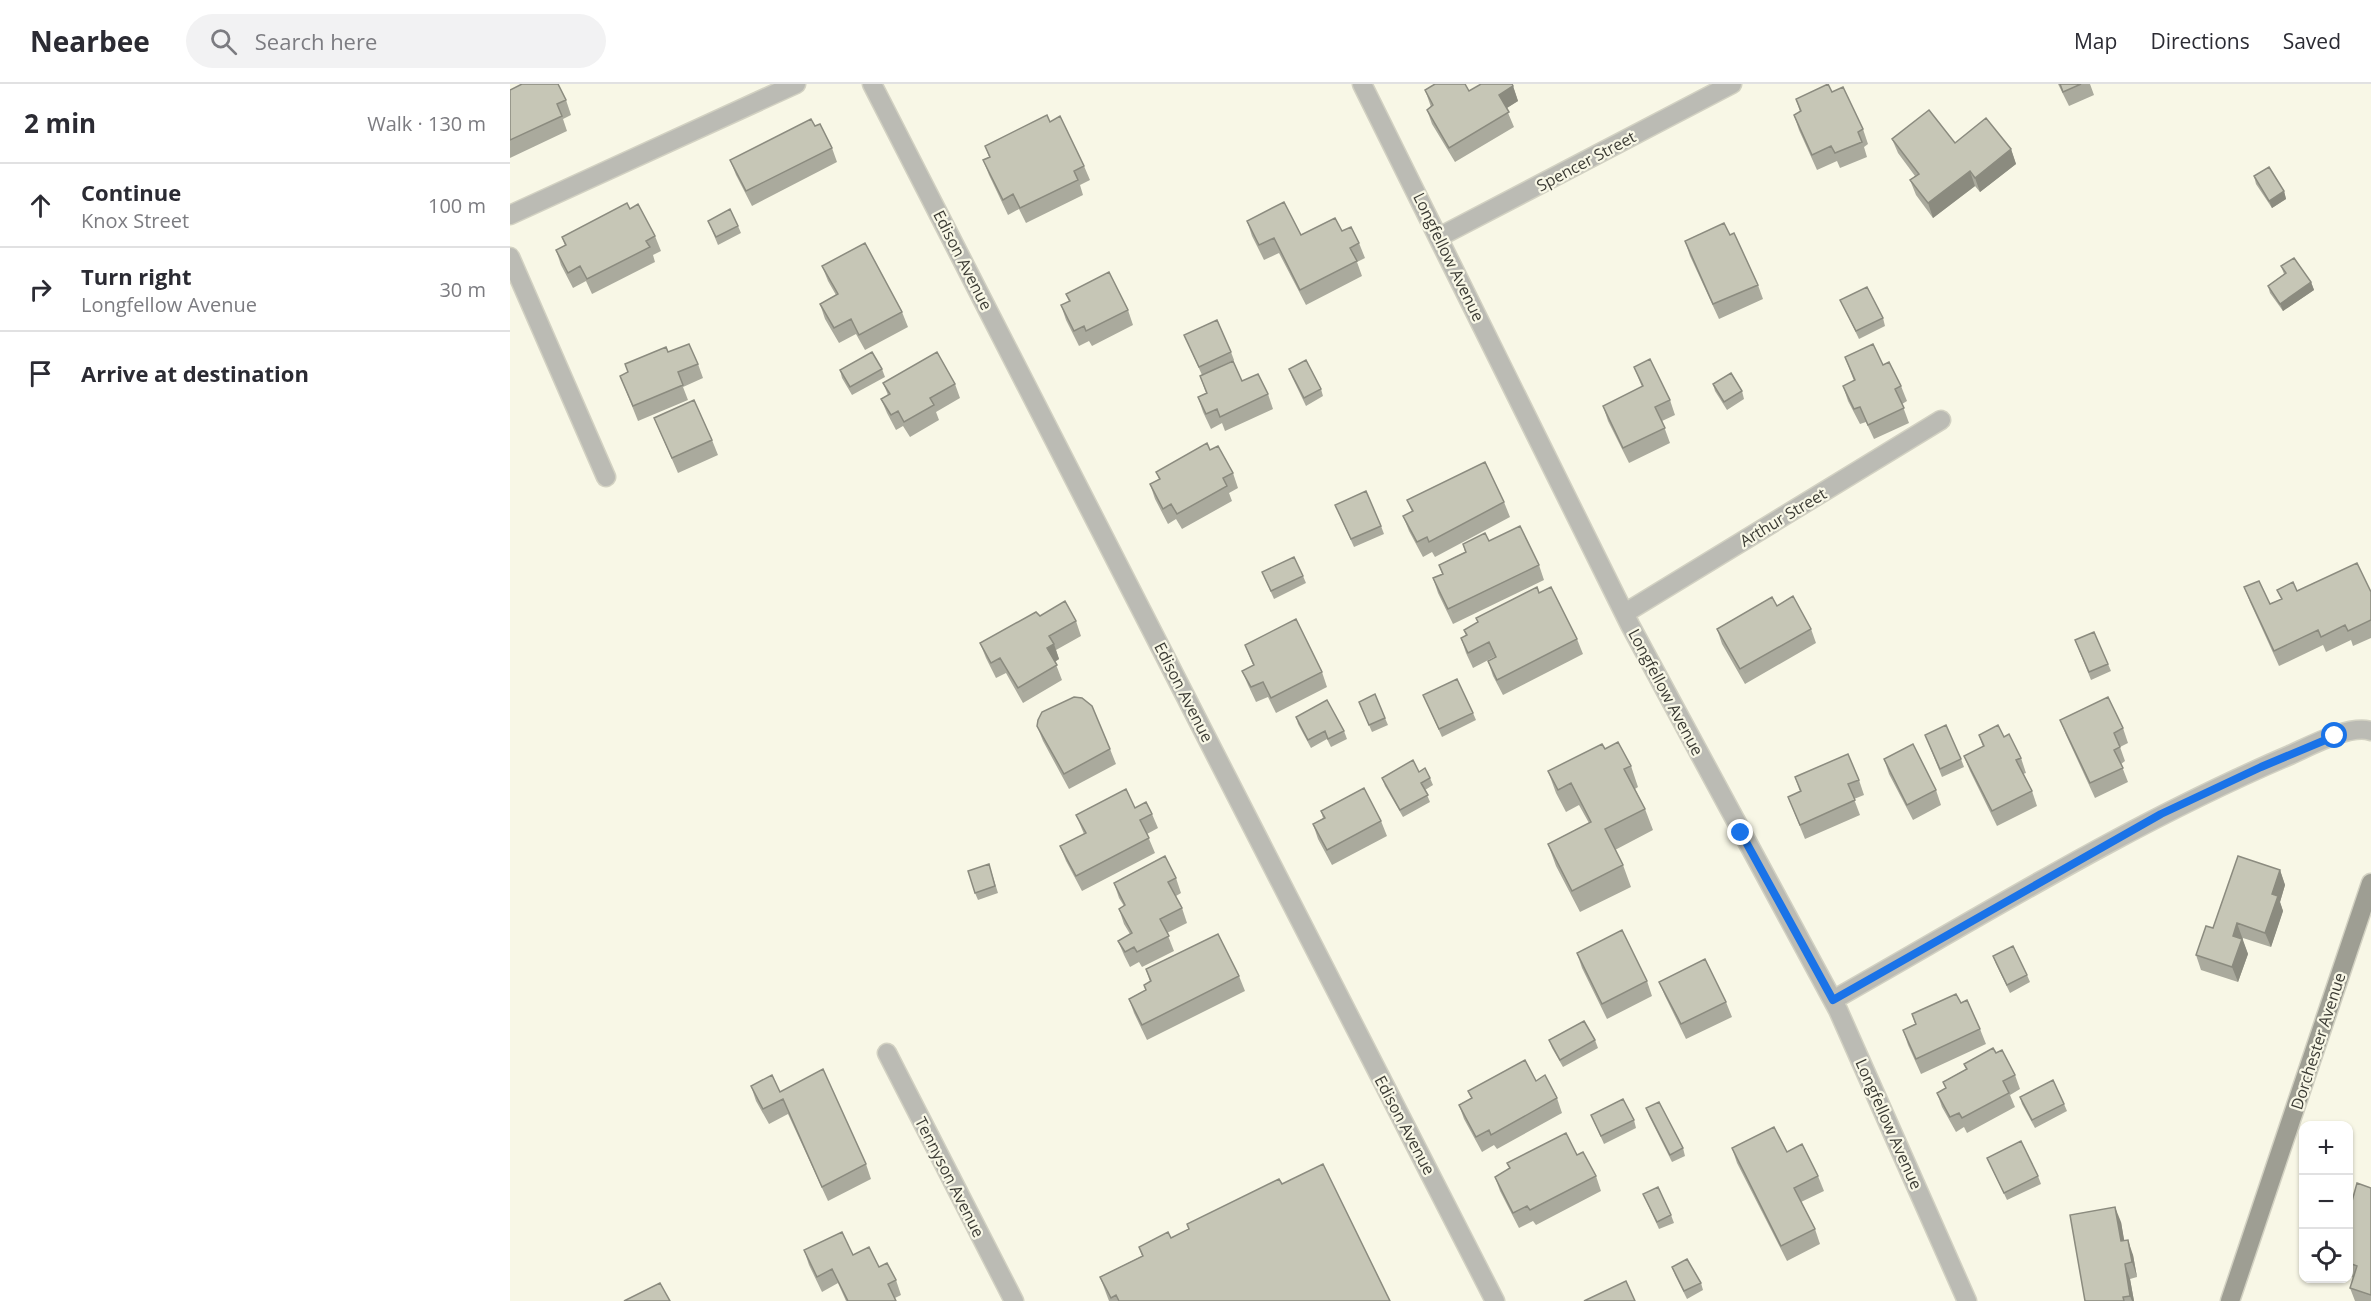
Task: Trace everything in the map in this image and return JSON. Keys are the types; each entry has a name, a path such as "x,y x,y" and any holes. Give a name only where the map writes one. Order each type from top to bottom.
{"street":[{"path":"510,215 796,84"},
{"name":"Edison Avenue","path":"872,84 1495,1301"},
{"name":"Longfellow Avenue","path":"1362,84 1625,614 1833,1000 1968,1301"},
{"name":"Spencer Street","path":"1439,237 1732,84"},
{"path":"510,257 606,477"},
{"name":"Arthur Street","path":"1625,614 1941,420"},
{"path":"1833,1000 2161,814 2261,767 2335,736 2364,729 2371,731"},
{"name":"Dorchester Avenue","path":"2230,1301 2371,883"},
{"name":"Tennyson Avenue","path":"887,1053 1014,1301"}],"building":[{"path":"522,84 558,84 566,100 557,104 562,116 510,140 510,90"},
{"path":"1435,84 1465,84 1469,91 1481,84 1512,84 1513,86 1499,95 1509,112 1449,148 1427,110 1433,105 1425,90"},
{"path":"1828,84 1832,92 1843,87 1863,129 1858,132 1862,142 1835,153 1831,146 1812,155 1794,115 1801,111 1796,99"},
{"path":"2060,84 2081,84 2063,92"},
{"path":"1929,110 1955,143 1986,118 2011,149 1975,178 1970,171 1928,203 1910,180 1919,174 1892,139"},
{"path":"1047,115 1050,122 1060,116 1084,166 1074,171 1078,180 1020,208 1013,194 1003,200 983,160 990,157 985,146"},
{"path":"811,119 815,126 820,124 832,148 746,191 730,160"},
{"path":"2269,167 2284,191 2269,201 2254,176"},
{"path":"1284,202 1301,235 1335,218 1342,231 1351,227 1359,243 1350,248 1357,261 1300,290 1274,238 1259,245 1247,221"},
{"path":"627,203 630,209 638,204 655,236 646,241 650,247 587,279 580,266 568,273 556,250 566,245 562,237"},
{"path":"730,209 738,226 716,237 708,221"},
{"path":"1724,223 1730,235 1734,233 1758,285 1713,304 1685,241"},
{"path":"865,243 902,312 859,335 851,319 834,328 820,304 838,294 822,266"},
{"path":"2294,258 2311,282 2280,304 2268,286 2286,273 2281,266"},
{"path":"1109,272 1128,310 1086,331 1084,326 1074,331 1061,305 1070,301 1066,294"},
{"path":"1867,287 1883,318 1856,331 1840,300"},
{"path":"1217,320 1231,352 1199,367 1184,335"},
{"path":"689,344 698,364 678,372 683,385 633,406 620,376 628,372 625,364 666,347 668,352"},
{"path":"1873,344 1883,365 1889,362 1901,386 1895,389 1904,408 1868,425 1860,407 1854,409 1843,386 1855,380 1845,357"},
{"path":"872,352 882,369 850,387 840,370"},
{"path":"937,352 955,384 930,398 934,405 904,422 898,411 891,415 881,399 890,394 883,383"},
{"path":"1650,359 1670,400 1655,407 1665,428 1623,448 1603,406 1643,386 1634,367"},
{"path":"1306,360 1321,389 1304,398 1289,369"},
{"path":"1233,361 1242,381 1258,374 1268,394 1220,417 1217,409 1206,414 1198,397 1207,393 1200,376"},
{"path":"1731,373 1742,391 1724,402 1713,384"},
{"path":"694,400 712,440 672,458 654,418"},
{"path":"1207,443 1210,450 1218,446 1233,473 1223,478 1227,486 1177,514 1171,504 1163,509 1150,484 1160,479 1156,472"},
{"path":"1485,462 1504,502 1429,542 1427,537 1417,542 1403,516 1413,511 1407,500"},
{"path":"1366,491 1381,526 1351,539 1335,505"},
{"path":"1520,526 1539,565 1448,609 1433,578 1443,574 1439,565 1466,552 1463,544 1485,533 1489,541"},
{"path":"1294,557 1303,576 1271,591 1262,572"},
{"path":"2357,563 2371,592 2371,620 2348,631 2345,625 2321,637 2318,630 2274,651 2244,587 2259,581 2270,604 2282,599 2277,590 2293,582 2297,591"},
{"path":"1537,587 1539,593 1551,587 1577,639 1497,680 1488,661 1496,657 1489,642 1468,653 1461,638 1467,635 1464,630 1478,622 1476,618"},
{"path":"1793,596 1811,629 1740,669 1717,629 1772,597 1777,606"},
{"path":"1065,601 1076,621 1049,636 1054,644 1047,648 1057,665 1018,688 1000,658 991,663 980,643 1036,612 1040,616"},
{"path":"1296,619 1322,672 1271,698 1263,682 1251,687 1242,671 1254,665 1245,645"},
{"path":"2094,632 2108,664 2089,672 2075,640"},
{"path":"1457,679 1473,713 1439,729 1423,695"},
{"path":"1375,694 1385,718 1369,725 1359,702"},
{"path":"1074,697 1082,698 1092,706 1110,749 1064,774 1037,726 1042,712"},
{"path":"2108,697 2123,728 2114,733 2120,747 2114,750 2123,768 2090,783 2060,720"},
{"path":"1327,700 1344,731 1328,739 1325,731 1308,740 1296,717"},
{"path":"1946,725 1961,759 1940,769 1925,735"},
{"path":"1998,725 2004,737 2009,734 2021,758 2016,760 2032,791 1992,811 1964,756 1984,746 1979,735"},
{"path":"1618,742 1631,766 1624,769 1645,809 1605,829 1623,865 1572,891 1548,844 1591,822 1571,783 1558,790 1548,771 1602,744 1605,749"},
{"path":"1913,744 1936,790 1907,805 1884,759"},
{"path":"1848,754 1859,780 1848,784 1855,800 1800,825 1788,797 1801,791 1795,777"},
{"path":"1413,760 1419,772 1425,768 1430,778 1421,783 1428,795 1400,810 1382,778"},
{"path":"1364,788 1381,821 1327,850 1313,824 1325,818 1321,811"},
{"path":"1126,789 1135,808 1146,802 1152,814 1140,820 1149,838 1076,876 1060,846 1086,833 1076,815"},
{"path":"1165,856 1176,878 1168,882 1182,908 1160,919 1169,936 1137,952 1134,947 1125,952 1118,941 1132,933 1119,909 1125,905 1114,883"},
{"path":"2238,856 2280,870 2272,894 2278,896 2265,933 2237,923 2233,936 2242,939 2232,967 2196,955 2206,926 2213,928"},
{"path":"989,864 995,886 975,893 968,871"},
{"path":"1622,930 1647,981 1602,1004 1577,953"},
{"path":"1218,934 1239,976 1142,1025 1129,999 1146,990 1144,985 1151,981 1146,969"},
{"path":"2013,946 2027,975 2007,985 1993,956"},
{"path":"1705,959 1726,1002 1681,1024 1659,982"},
{"path":"1956,994 1961,1003 1967,1000 1980,1029 1916,1059 1903,1030 1916,1024 1912,1014"},
{"path":"1584,1021 1595,1040 1560,1060 1549,1040"},
{"path":"1993,1048 1996,1053 2002,1050 2015,1075 2003,1081 2009,1093 1962,1118 1959,1113 1950,1117 1937,1093 1946,1088 1943,1082 1967,1069 1964,1064"},
{"path":"1525,1060 1536,1081 1545,1075 1557,1098 1491,1135 1489,1130 1476,1137 1459,1105 1472,1098 1468,1091"},
{"path":"823,1069 866,1164 822,1187 783,1099 763,1109 751,1086 772,1075 780,1092"},
{"path":"2053,1080 2064,1104 2032,1120 2020,1097"},
{"path":"1623,1099 1634,1120 1601,1136 1591,1115"},
{"path":"1659,1102 1683,1148 1670,1155 1646,1108"},
{"path":"1774,1127 1787,1152 1802,1144 1818,1176 1794,1188 1815,1229 1781,1246 1732,1148"},
{"path":"1566,1133 1577,1155 1583,1152 1596,1176 1530,1210 1527,1206 1513,1213 1495,1177 1510,1168 1507,1163"},
{"path":"2021,1141 2038,1176 2004,1193 1987,1158"},
{"path":"1323,1164 1390,1301 1119,1301 1116,1295 1111,1298 1100,1277 1143,1256 1139,1247 1168,1232 1171,1238 1189,1229 1187,1224 1279,1179 1282,1184"},
{"path":"2357,1183 2371,1188 2371,1295 2350,1288 2357,1266 2353,1264 2353,1198"},
{"path":"1658,1187 1671,1215 1657,1222 1643,1194"},
{"path":"2115,1207 2121,1241 2128,1240 2132,1262 2125,1264 2130,1296 2123,1297 2124,1301 2085,1301 2070,1215"},
{"path":"842,1232 853,1255 869,1247 879,1267 887,1263 896,1280 888,1284 896,1301 848,1301 832,1269 817,1277 804,1250"},
{"path":"1687,1259 1701,1283 1684,1291 1672,1267"},
{"path":"1626,1281 1635,1301 1584,1301"},
{"path":"660,1283 670,1301 624,1301"}],"route":[{"path":"1741,833 1833,1000 2161,814 2261,767 2335,736"}]}
